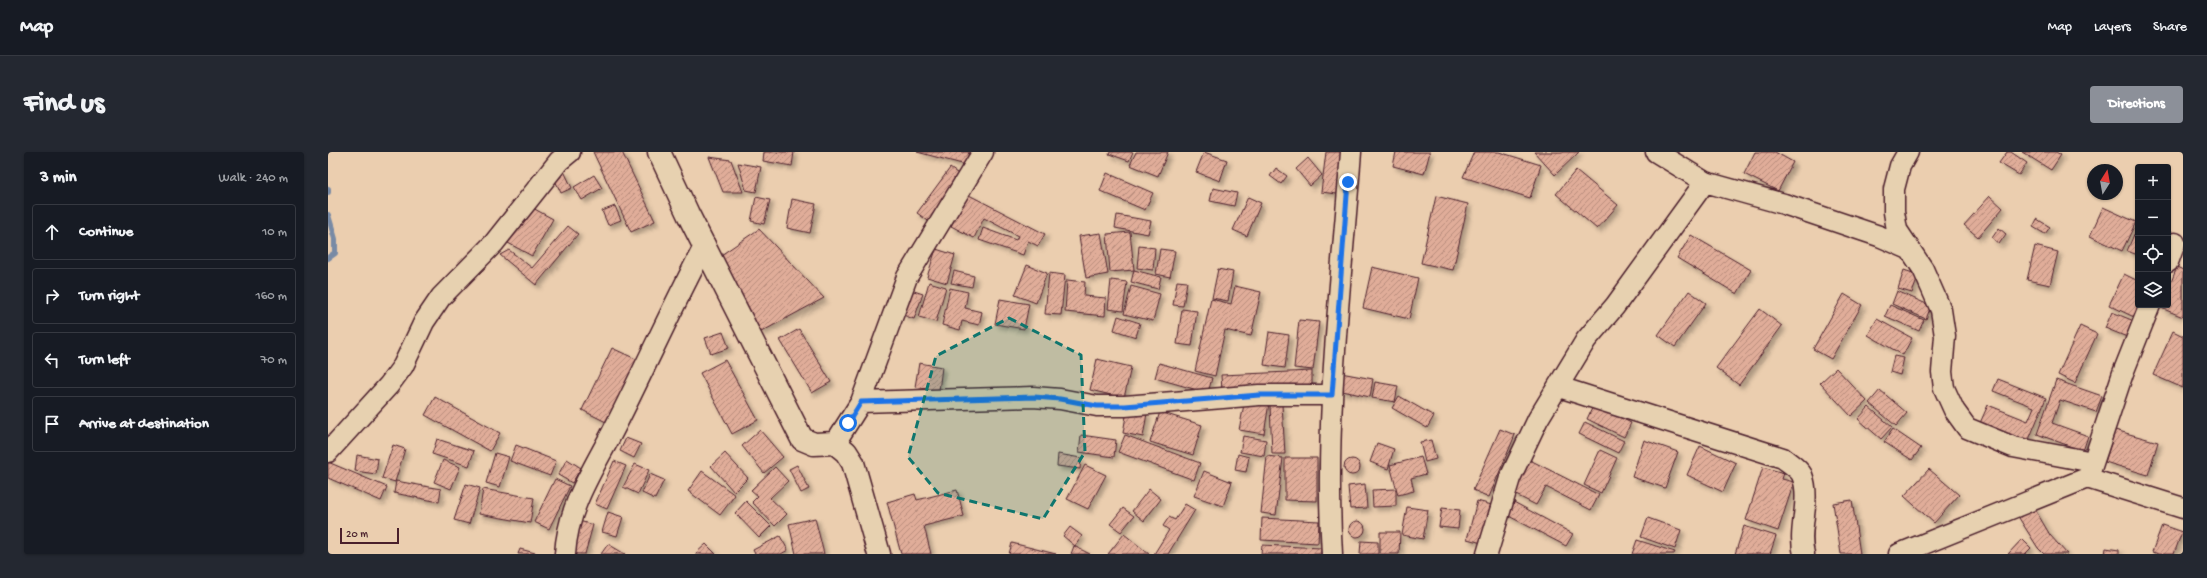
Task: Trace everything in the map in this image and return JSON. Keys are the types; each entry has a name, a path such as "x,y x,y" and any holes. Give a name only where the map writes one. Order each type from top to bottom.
{"street":[{"path":"328,452 389,385 403,366 424,322 441,297 494,243 558,160 570,152"},
{"path":"659,152 802,439 814,444 835,443 846,452 853,463 879,554"},
{"path":"835,443 861,402 907,277 962,190 983,152"},
{"path":"1332,554 1330,516 1332,395 1351,152"},
{"path":"1656,152 1705,182 1799,209 1879,236 1909,249"},
{"path":"1908,152 1900,166 1894,189 1894,212 1897,230 1923,269 1941,310 1945,336 1942,372 1944,388 1954,410 1967,428 2013,447 2090,470 2183,508"},
{"path":"1487,554 1513,472 1532,430 1586,340 1615,306 1705,182"},
{"path":"2171,254 2175,243"},
{"path":"565,554 566,537 575,504 616,425 671,309 704,245"},
{"path":"1900,554 2090,470 2123,373 2149,308"},
{"path":"1559,387 1783,458 1802,474 1805,494 1802,544 1804,554"},
{"path":"861,402 1034,397 1060,399 1097,406 1125,406 1259,395 1332,395"}],"highlighted area":[{"path":"1009,318 1081,355 1085,452 1043,519 938,493 908,457 936,356"}],"building":[{"path":"593,152 622,152 655,221 631,232"},
{"path":"764,152 794,152 792,166 763,161"},
{"path":"917,152 969,152 966,165"},
{"path":"1110,152 1133,152 1129,161 1109,154"},
{"path":"1136,152 1168,152 1158,176 1130,165"},
{"path":"1204,152 1227,160 1220,181 1196,172"},
{"path":"1326,152 1342,152 1337,194 1321,192"},
{"path":"1396,152 1430,152 1424,174 1393,166"},
{"path":"1474,152 1499,152 1541,165 1530,198 1463,177"},
{"path":"1534,152 1579,152 1555,175"},
{"path":"1755,152 1775,152 1793,162 1778,191 1744,174"},
{"path":"2007,152 2011,152 2027,163 2019,175 1999,163"},
{"path":"2022,152 2056,152 2061,155 2051,170"},
{"path":"709,157 731,160 743,192 723,192"},
{"path":"1308,158 1322,175 1310,186 1296,169"},
{"path":"738,163 761,167 756,192 746,190"},
{"path":"950,168 964,178 931,223 917,213"},
{"path":"1276,168 1287,176 1281,184 1270,176"},
{"path":"1576,170 1618,205 1597,229 1556,194"},
{"path":"564,171 572,188 561,193 553,176"},
{"path":"1107,173 1153,193 1145,210 1100,191"},
{"path":"594,175 602,188 582,200 574,187"},
{"path":"1213,188 1237,193 1234,206 1210,201"},
{"path":"967,194 1045,234 1038,246 1028,241 1023,255 979,240 983,228 1016,240 1018,236 984,218 974,238 951,226"},
{"path":"1436,196 1468,204 1453,270 1421,263"},
{"path":"1990,196 2003,208 1978,237 1964,225"},
{"path":"756,197 770,200 764,224 751,221"},
{"path":"1248,197 1261,203 1247,236 1233,230"},
{"path":"792,199 816,204 810,233 787,228"},
{"path":"529,206 553,219 532,256 508,243"},
{"path":"615,206 621,220 608,225 602,211"},
{"path":"2103,207 2135,222 2122,251 2090,236"},
{"path":"1117,215 1151,221 1148,234 1115,228"},
{"path":"2037,219 2050,227 2045,234 2033,227"},
{"path":"568,226 578,234 536,285 500,255 509,250 532,268"},
{"path":"1999,228 2006,234 1999,244 1992,238"},
{"path":"759,229 824,298 761,332 721,255"},
{"path":"1130,232 1134,270 1110,272 1107,234"},
{"path":"2135,232 2135,254 2127,251"},
{"path":"1101,233 1108,274 1086,278 1079,236"},
{"path":"1691,235 1751,270 1737,294 1677,258"},
{"path":"1139,246 1155,248 1153,270 1137,268"},
{"path":"2035,246 2058,252 2050,285 2027,280"},
{"path":"936,249 955,255 947,283 927,277"},
{"path":"1160,249 1175,251 1170,277 1156,274"},
{"path":"1027,265 1047,273 1036,303 1015,295"},
{"path":"1372,267 1418,278 1409,319 1363,308"},
{"path":"2177,267 2183,270 2183,317 2161,308 2171,308 2171,282"},
{"path":"1218,269 1233,272 1228,301 1212,298"},
{"path":"1134,270 1161,277 1158,289 1131,282"},
{"path":"1904,270 1919,275 1912,293 1898,289"},
{"path":"954,271 974,276 972,287 951,283"},
{"path":"1049,273 1065,275 1061,315 1045,314"},
{"path":"2124,274 2135,280 2135,308 2138,308 2134,317 2109,305"},
{"path":"1067,280 1085,282 1084,296 1106,298 1105,316 1065,312"},
{"path":"1111,280 1127,282 1123,311 1108,309"},
{"path":"1177,281 1187,282 1183,306 1173,305"},
{"path":"929,282 946,287 936,322 919,317"},
{"path":"1131,286 1160,294 1153,321 1124,314"},
{"path":"1235,286 1261,292 1251,336 1225,330 1215,376 1195,371 1211,299 1231,304"},
{"path":"950,288 968,292 965,308 982,312 979,325 962,321 960,330 942,325"},
{"path":"911,290 923,294 914,319 903,315"},
{"path":"1689,291 1706,303 1675,347 1658,335"},
{"path":"1897,291 1931,306 1926,319 1892,304"},
{"path":"1844,294 1862,305 1831,359 1813,349"},
{"path":"1000,299 1029,304 1024,329 995,324"},
{"path":"1890,305 1924,320 1919,331 1885,316"},
{"path":"1182,309 1197,311 1192,346 1177,344"},
{"path":"1760,309 1782,326 1739,385 1716,368"},
{"path":"2112,312 2134,321 2127,337 2105,328"},
{"path":"1118,316 1140,323 1136,337 1114,330"},
{"path":"1877,319 1912,338 1903,355 1868,335"},
{"path":"1299,320 1319,322 1313,370 1294,368"},
{"path":"2080,326 2097,334 2075,383 2058,375"},
{"path":"799,329 831,382 812,393 780,340"},
{"path":"2173,331 2183,336 2183,388 2153,375"},
{"path":"723,332 729,348 711,354 705,338"},
{"path":"1269,332 1289,335 1285,368 1264,365"},
{"path":"612,348 638,360 608,423 582,410"},
{"path":"1894,356 1904,358 1900,375 1890,372"},
{"path":"1097,359 1131,367 1124,398 1090,390"},
{"path":"725,360 758,420 732,434 700,373"},
{"path":"919,363 942,367 939,391 915,387"},
{"path":"1159,363 1212,378 1208,393 1155,378"},
{"path":"1836,368 1867,401 1851,416 1820,383"},
{"path":"1312,371 1312,387 1222,392 1221,375"},
{"path":"1341,373 1373,379 1370,397 1338,390"},
{"path":"1998,379 2046,398 2028,442 1980,423 1988,405 2028,421 2034,407 1993,391"},
{"path":"2056,380 2102,396 2096,412 2060,400 2052,423 2088,436 2083,451 2037,434"},
{"path":"1375,382 1398,386 1395,402 1372,398"},
{"path":"1880,390 1907,413 1896,426 1869,403"},
{"path":"1399,396 1434,416 1427,428 1392,408"},
{"path":"435,397 500,433 490,451 425,415"},
{"path":"1245,399 1269,403 1264,434 1239,430"},
{"path":"1594,404 1631,423 1624,437 1587,419"},
{"path":"1270,405 1282,405 1285,454 1272,454"},
{"path":"1869,407 1892,427 1881,439 1858,419"},
{"path":"1127,410 1147,413 1143,437 1123,433"},
{"path":"1160,412 1202,425 1193,455 1150,442"},
{"path":"1585,422 1624,441 1618,453 1579,434"},
{"path":"1500,429 1515,435 1489,497 1473,490"},
{"path":"1893,429 1921,448 1912,460 1884,442"},
{"path":"760,430 783,457 764,473 742,446"},
{"path":"2115,430 2158,442 2148,475 2105,462"},
{"path":"1081,435 1116,440 1114,457 1079,452"},
{"path":"1125,435 1200,463 1194,480 1118,452"},
{"path":"1243,436 1266,440 1264,456 1240,452"},
{"path":"626,438 641,444 634,458 620,451"},
{"path":"437,439 474,451 469,466 432,454"},
{"path":"1431,440 1436,459 1425,462 1420,442"},
{"path":"1644,440 1678,452 1665,488 1632,477"},
{"path":"1377,443 1394,449 1388,469 1370,462"},
{"path":"393,445 405,449 395,482 382,478"},
{"path":"516,445 556,461 550,476 510,461"},
{"path":"1700,446 1736,463 1723,492 1687,475"},
{"path":"1600,450 1617,458 1601,493 1584,485"},
{"path":"495,453 509,457 500,487 486,483"},
{"path":"725,453 748,478 734,492 711,466"},
{"path":"1058,454 1081,458 1080,469 1057,466"},
{"path":"1238,454 1249,457 1246,472 1235,470"},
{"path":"357,455 378,459 376,474 355,471"},
{"path":"1267,456 1283,458 1276,515 1261,513"},
{"path":"1421,457 1426,474 1411,478 1414,491 1398,495 1390,465"},
{"path":"1285,458 1317,458 1317,501 1285,500"},
{"path":"567,459 581,468 572,483 558,475"},
{"path":"1352,459 1358,461 1360,467 1358,473 1352,475 1346,473 1344,467 1346,461"},
{"path":"1528,459 1599,495 1591,510 1546,487 1536,505 1510,492"},
{"path":"443,460 460,467 451,489 434,482"},
{"path":"614,461 626,466 607,509 595,504"},
{"path":"328,462 387,487 381,501 328,478"},
{"path":"635,464 649,470 638,494 623,487"},
{"path":"797,465 809,489 801,493 789,469"},
{"path":"1085,465 1106,475 1088,509 1067,499"},
{"path":"775,467 788,481 770,498 787,514 775,526 752,502 758,496 751,490"},
{"path":"1763,467 1784,473 1782,479 1794,482 1778,531 1746,520"},
{"path":"1929,469 1959,495 1934,523 1904,496"},
{"path":"702,471 735,495 720,515 688,491"},
{"path":"1204,471 1232,482 1223,506 1194,496"},
{"path":"650,474 664,480 655,499 642,493"},
{"path":"555,479 570,486 549,529 534,522"},
{"path":"396,481 441,489 439,502 394,493"},
{"path":"466,484 480,488 469,524 454,520"},
{"path":"1365,484 1367,508 1350,509 1348,486"},
{"path":"483,489 534,498 530,523 479,514"},
{"path":"1149,489 1161,499 1144,521 1132,511"},
{"path":"1396,489 1396,506 1373,507 1372,490"},
{"path":"957,490 964,516 924,526 931,554 901,554 887,502 915,494 917,500"},
{"path":"1510,500 1573,534 1566,546 1503,513"},
{"path":"1852,500 1860,554 1841,554 1833,503"},
{"path":"746,501 771,526 759,538 735,513"},
{"path":"1477,501 1492,505 1482,543 1467,539"},
{"path":"1185,504 1195,510 1168,554 1154,554 1169,530 1163,526 1169,517 1175,520"},
{"path":"2033,506 2050,535 2067,554 2044,554 2038,548 2019,518"},
{"path":"1407,507 1428,510 1423,539 1402,535"},
{"path":"1123,508 1134,516 1121,532 1110,524"},
{"path":"1442,508 1460,510 1458,529 1439,527"},
{"path":"608,512 623,517 617,536 602,532"},
{"path":"815,518 824,554 796,554 789,524"},
{"path":"1262,518 1319,521 1318,543 1261,540"},
{"path":"1648,518 1681,530 1675,549 1641,537"},
{"path":"579,521 593,525 585,554 574,554"},
{"path":"1354,521 1360,521 1365,526 1363,535 1360,537 1354,537 1349,532 1349,526"},
{"path":"2162,525 2182,532 2174,554 2159,554 2152,552"},
{"path":"1744,526 1776,536 1770,554 1735,554"},
{"path":"1070,527 1082,536 1075,546 1063,536"},
{"path":"1380,532 1400,532 1399,554 1380,554"},
{"path":"1124,534 1149,554 1108,554"},
{"path":"780,536 788,550 781,554 755,554 753,550"},
{"path":"2022,539 2031,548 2025,554 2008,554"},
{"path":"1637,540 1675,552 1674,554 1632,554"},
{"path":"1361,541 1378,542 1378,554 1360,554"},
{"path":"1012,543 1056,554 1009,554"},
{"path":"608,544 625,554 601,554"},
{"path":"706,544 716,554 695,554"},
{"path":"1262,545 1321,548 1321,554 1261,554"},
{"path":"1074,546 1090,554 1071,554"},
{"path":"2106,548 2119,550 2119,554 2105,554"},
{"path":"520,549 539,554 518,554"}],"waterway":[{"path":"328,215 335,239 335,253 328,258"}],"route":[{"path":"848,423 861,402 1034,397 1060,399 1097,406 1125,406 1259,395 1332,395 1348,182"}]}
